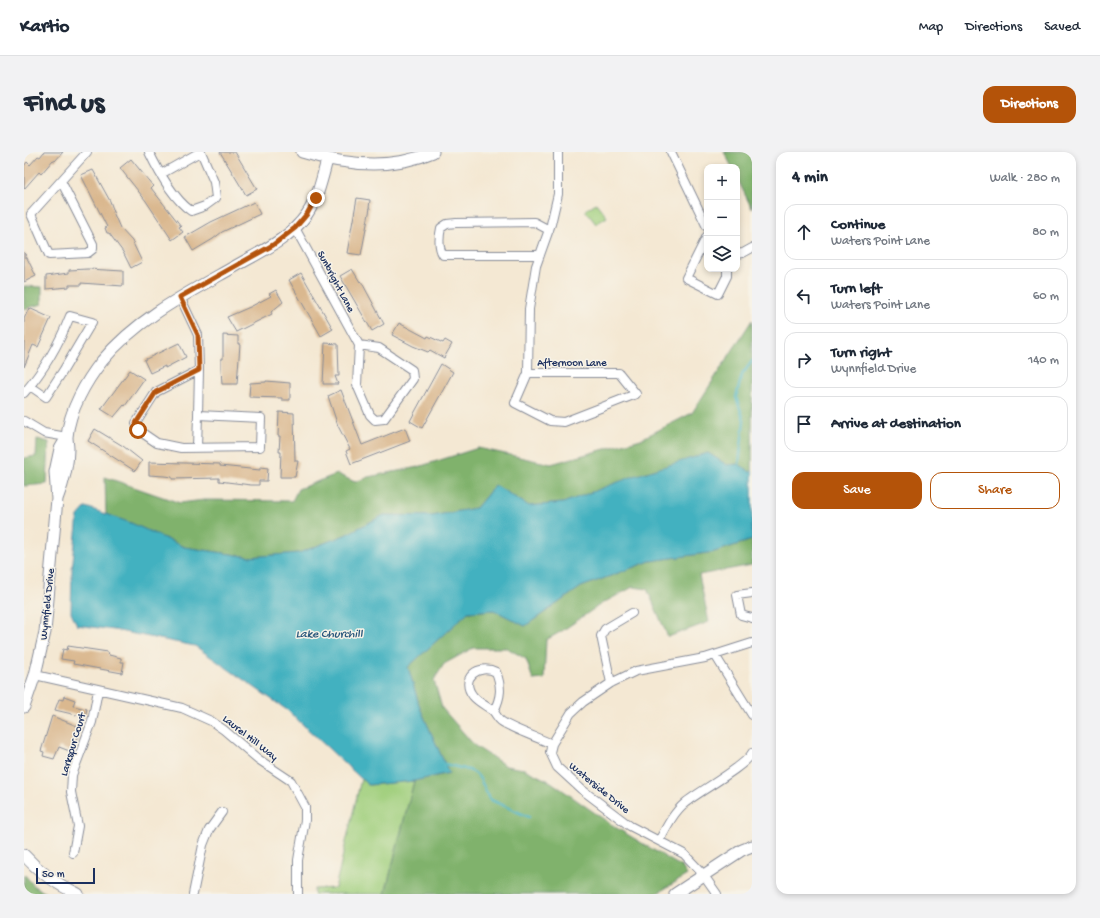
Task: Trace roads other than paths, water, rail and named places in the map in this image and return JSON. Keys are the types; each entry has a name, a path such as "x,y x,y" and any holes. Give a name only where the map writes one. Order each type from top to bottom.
{"street":[{"path":"61,181 94,244 93,249 88,253 49,255 31,214 87,152"},
{"path":"149,152 161,174 184,206 191,211 205,206 216,198 214,182 200,152 161,174"},
{"path":"302,152 327,160 373,164 400,162 433,152"},
{"name":"Afternoon Lane","path":"528,374 619,373 636,394 564,422 550,421 515,403 528,374 529,309 536,266 549,230 558,194 558,152"},
{"path":"671,152 704,221"},
{"name":"Wynnfield Drive","path":"24,707 35,675 45,632 57,499 63,483 68,450 67,438 71,418 79,398 102,362 129,332 144,320 180,297 273,245 295,228 307,214 316,198 327,160"},
{"path":"540,256 443,255 440,251 439,236 441,228 447,224 456,223 534,222 549,230"},
{"name":"Sunbright Lane","path":"295,228 359,345"},
{"path":"704,242 686,278 718,294 727,276 727,272"},
{"path":"740,254 752,248"},
{"path":"180,297 198,335 198,447"},
{"path":"24,393 45,366 70,316 92,322 64,372 46,397 30,386"},
{"path":"359,345 379,348 412,370 414,374 413,379 384,419 379,421 374,420 370,415 357,385 359,345"},
{"path":"198,415 261,418 260,447 181,448 157,443 138,430 136,423 156,392 199,370"},
{"path":"24,421 44,433 67,438"},
{"path":"752,592 737,595 741,615 752,618"},
{"path":"611,683 601,636 605,629 632,613"},
{"path":"494,711 500,697 500,680 496,672 489,669 481,669 475,672 470,678 469,686 473,695 494,711 501,721 552,744 571,713 583,702 611,683 636,671 715,655 752,643"},
{"path":"715,655 752,715"},
{"name":"Laurel Hill Way","path":"35,675 182,708 212,722 224,730 258,759 291,781 302,798 305,813 298,860 298,894"},
{"name":"Larkspur Court","path":"73,853 78,826 71,792 72,775 92,722 98,690"},
{"name":"Waterside Drive","path":"552,744 550,752 552,759 581,789 630,826 684,854 703,874 717,894"},
{"path":"659,841 676,811 743,762 752,753"},
{"path":"193,894 203,845 209,830 222,812"},
{"path":"675,894 703,874 742,850 752,846"},
{"path":"24,855 39,871 56,884 78,894"}],"water":[{"name":"Lake Churchill","path":"708,453 727,465 739,464 750,472 752,471 752,540 714,552 650,561 581,587 525,626 494,610 468,612 408,667 420,708 449,773 414,781 368,785 287,710 195,646 114,630 77,625 71,612 72,570 78,516 86,507 131,523 184,547 250,557 299,553 345,535 384,515 432,516 476,508 495,485 529,506 563,503 634,476"}],"waterway":[{"path":"739,464 744,420 736,397 742,375 752,361"},
{"path":"445,764 474,772 481,781 489,799 529,817"}]}
